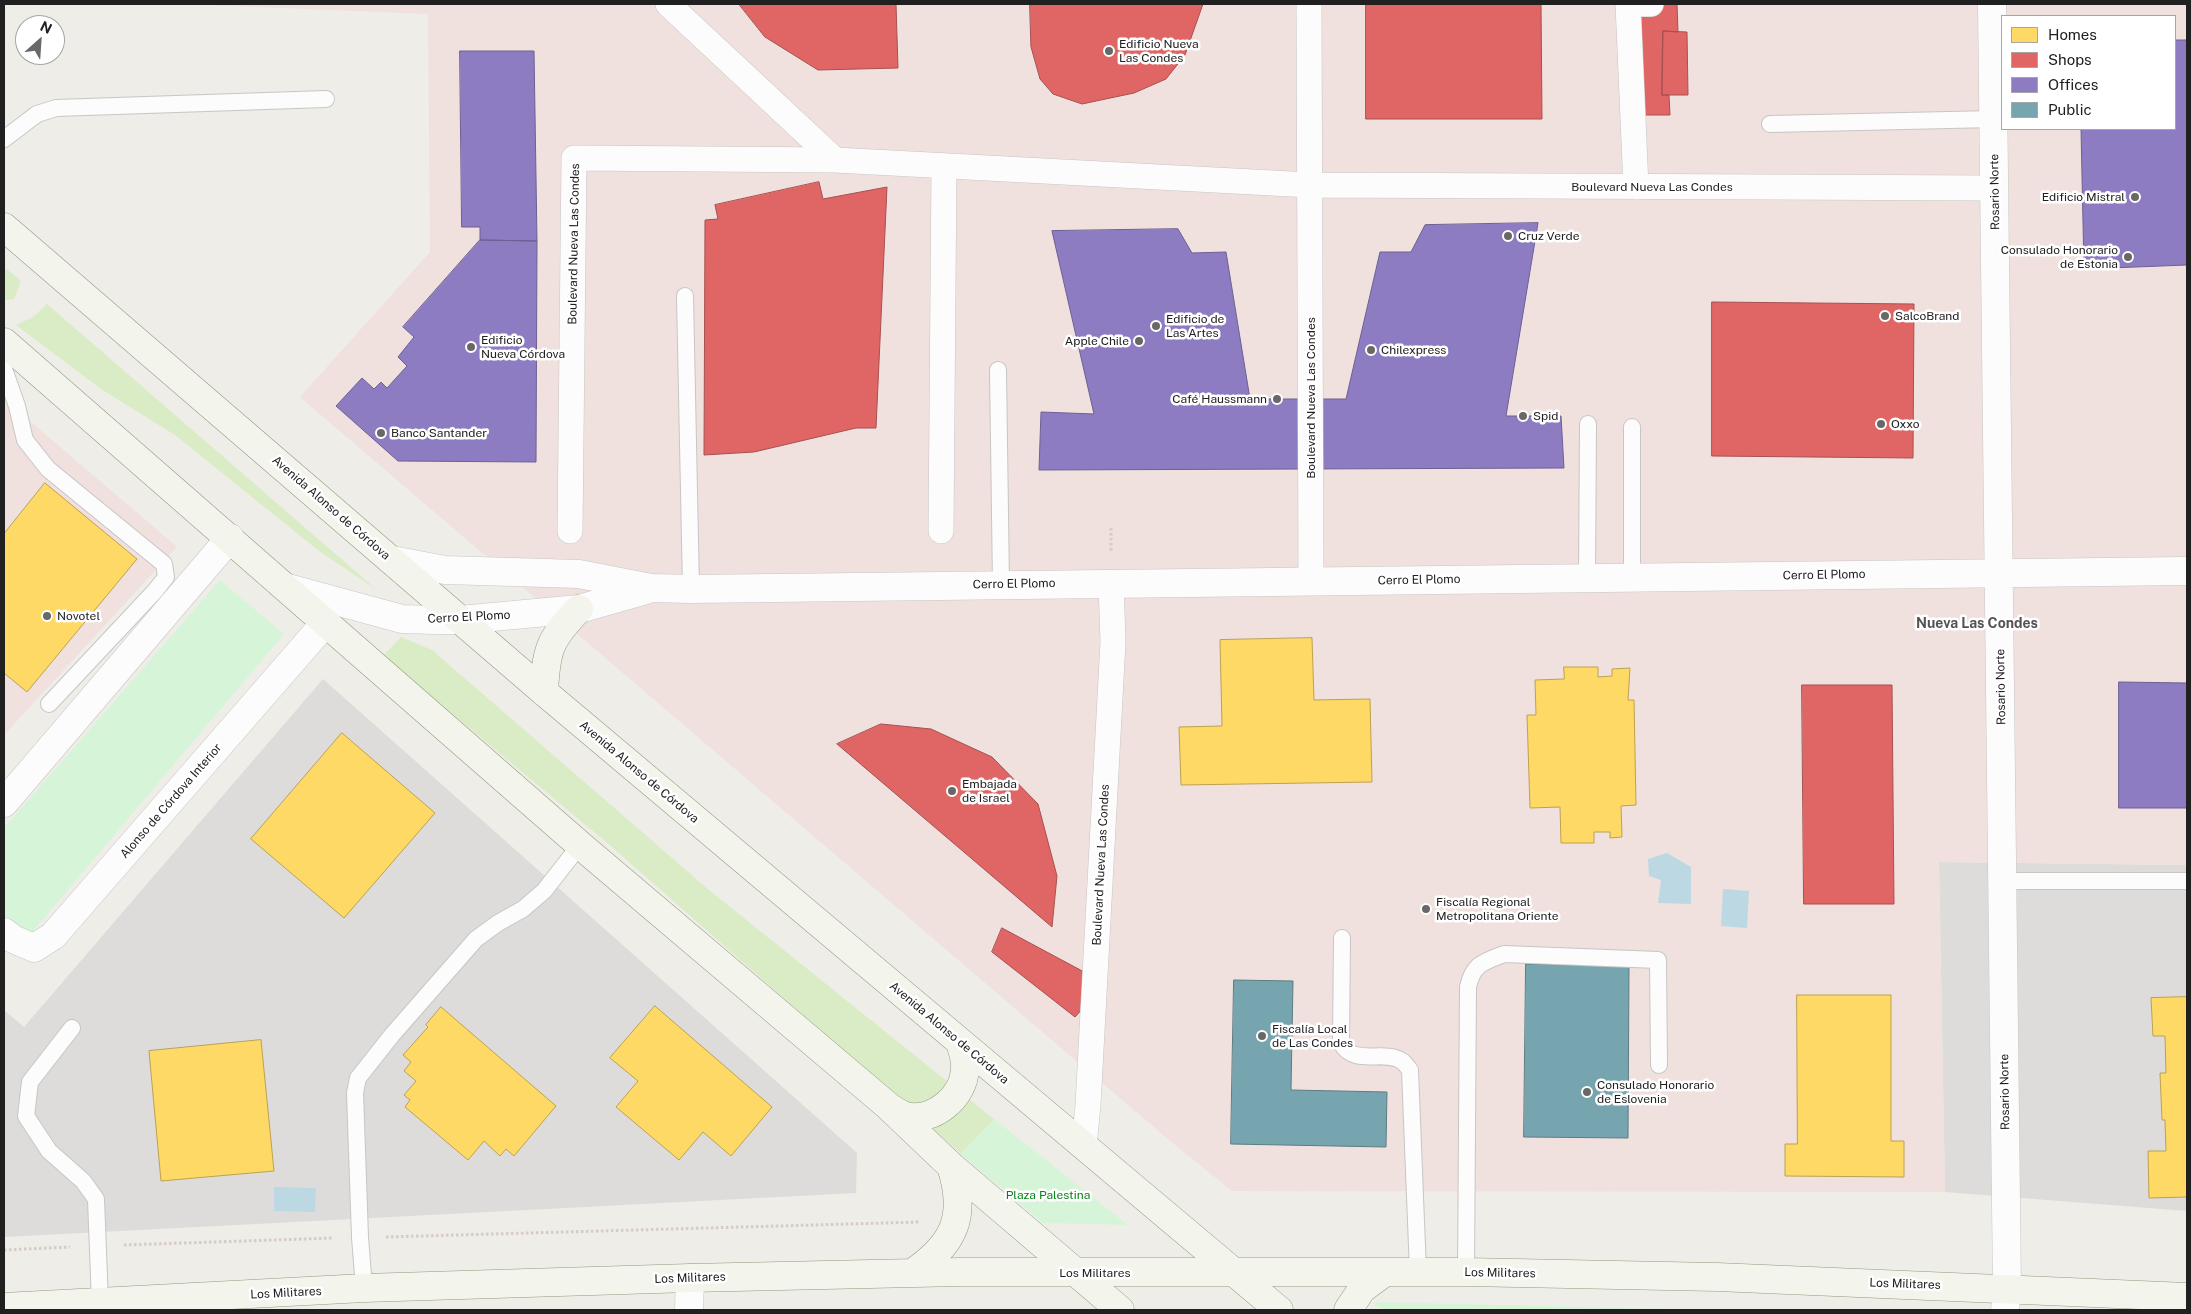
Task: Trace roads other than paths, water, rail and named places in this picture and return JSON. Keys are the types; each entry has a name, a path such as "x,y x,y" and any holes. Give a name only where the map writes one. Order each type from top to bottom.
{"main road":[{"name":"Avenida Alonso de Córdova","path":"4,227 544,692 1279,1310"},
{"path":"4,342 288,588 580,845 888,1106 951,1166 1120,1310"},
{"path":"544,692 546,659 552,640 564,624 580,609"},
{"path":"888,1106 904,1116 932,1113 945,1107 962,1085 965,1070 964,1056 960,1043"},
{"path":"912,1273 933,1259 946,1243 956,1221 958,1203 957,1184 951,1166"},
{"name":"Los Militares","path":"4,1307 364,1288 690,1278 912,1273 1074,1272 1466,1272 1726,1277 2006,1300 2187,1297"},
{"path":"1348,1310 1362,1288 1384,1273"}],"street":[{"path":"668,4 836,160"},
{"name":"Boulevard Nueva Las Condes","path":"1309,4 1311,581"},
{"path":"1636,187 1628,4 1651,4"},
{"name":"Rosario Norte","path":"1992,4 2000,572 2006,1300"},
{"name":"Boulevard Nueva Las Condes","path":"570,531 574,158 836,160 1310,185 1994,188"},
{"path":"941,531 944,167"},
{"path":"4,803 108,660 230,538"},
{"name":"Cerro El Plomo","path":"392,560 445,570 579,574 651,588 691,589 2187,571"},
{"name":"Boulevard Nueva Las Condes","path":"1084,1146 1088,1105 1113,642 1111,584"},
{"name":"Cerro El Plomo","path":"288,588 402,619 460,620 580,609 651,588"},
{"name":"Alonso de Córdova Interior","path":"4,932 13,939 34,948 53,936 326,622"},
{"path":"689,1310 690,1278"}],"lane":[{"path":"4,139 37,114 56,108 326,99"},
{"path":"1770,124 1994,119"},
{"path":"685,296 691,589"},
{"path":"4,369 17,406 25,440 48,469 164,564 166,577 108,660 49,704"},
{"path":"998,370 1001,584"},
{"path":"1587,578 1588,424"},
{"path":"1632,426 1632,577"},
{"path":"364,1288 360,1237 355,1093 358,1078 392,1035 476,939 498,922 522,909 544,891 580,845"},
{"path":"2003,881 2187,880"},
{"path":"1342,938 1341,1043 1345,1050 1356,1056 1390,1058 1402,1061 1410,1070 1418,1272"},
{"path":"1466,1272 1468,987 1471,973 1484,962 1504,954 1658,960 1659,1065"},
{"path":"72,1028 30,1082 26,1116 49,1151 83,1181 96,1199 100,1303"}],"water":[{"path":"1667,853 1691,867 1691,904 1658,903 1661,880 1649,876 1648,859"},
{"path":"1723,889 1749,891 1747,928 1721,926"},
{"path":"274,1187 316,1188 315,1212 274,1211"}],"place":[{"name":"Edificio Nueva Las Condes","path":"1109,51"},
{"name":"Edificio Mistral","path":"2135,197"},
{"name":"Cruz Verde","path":"1508,236"},
{"name":"Consulado Honorario de Estonia","path":"2128,257"},
{"name":"SalcoBrand","path":"1885,316"},
{"name":"Edificio de Las Artes","path":"1156,326"},
{"name":"Apple Chile","path":"1139,341"},
{"name":"Edificio Nueva Córdova","path":"471,347"},
{"name":"Chilexpress","path":"1371,350"},
{"name":"Café Haussmann","path":"1277,399"},
{"name":"Spid","path":"1523,416"},
{"name":"Oxxo","path":"1881,424"},
{"name":"Banco Santander","path":"381,433"},
{"name":"Novotel","path":"47,616"},
{"name":"Embajada de Israel","path":"952,791"},
{"name":"Fiscalía Regional Metropolitana Oriente","path":"1426,909"},
{"name":"Fiscalía Local de Las Condes","path":"1262,1036"},
{"name":"Consulado Honorario de Eslovenia","path":"1587,1092"}],"district":[{"name":"Nueva Las Condes","path":"1977,624"}],"park label":[{"name":"Plaza Palestina","path":"1048,1195"}]}
